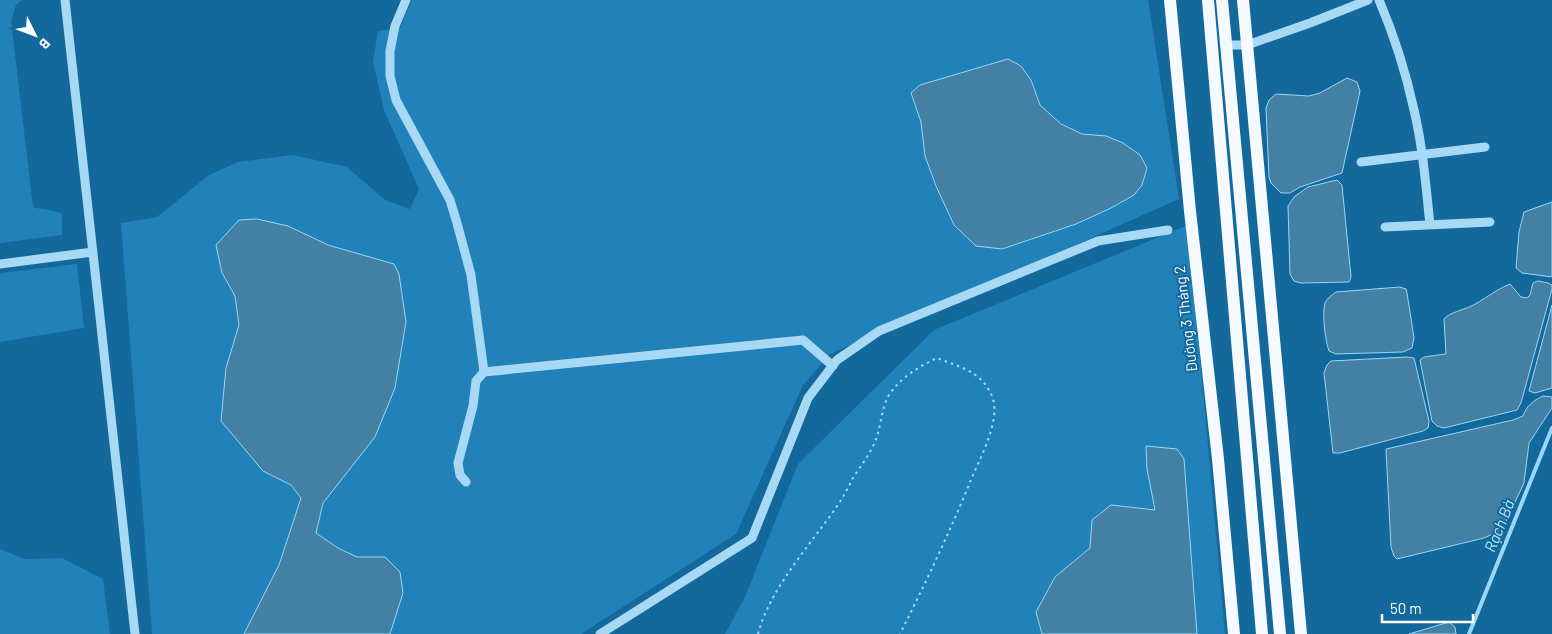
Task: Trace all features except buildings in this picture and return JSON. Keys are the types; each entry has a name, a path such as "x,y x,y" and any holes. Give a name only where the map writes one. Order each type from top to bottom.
{"main road":[{"name":"Đường 3 Tháng 2","path":"1170,0 1190,211 1218,459 1234,634"},
{"path":"1208,0 1262,634"},
{"path":"1222,0 1280,634"},
{"path":"1243,0 1301,634"}],"street":[{"path":"65,0 135,634"},
{"path":"406,0 395,26 390,51 390,76 396,100 450,200 455,215 471,275 484,372"},
{"path":"1226,45 1247,45 1368,0"},
{"path":"1379,0 1392,31 1414,110 1422,154 1430,225"},
{"path":"1361,162 1485,147"},
{"path":"1386,227 1490,222"},
{"path":"600,634 752,538 808,398 837,360 879,331 1098,241 1168,230"},
{"path":"0,264 93,252"},
{"path":"466,482 460,475 458,463 473,406 476,381 484,372 803,340 833,366"}],"path":[{"path":"758,634 764,615 777,590 790,569 844,496 873,446 879,432 884,406 890,394 899,382 937,358 964,368 983,381 993,400 994,414 985,446 953,526 900,634"}],"shaded area":[{"path":"0,0 22,0 16,5 11,21 33,207 62,214 62,235 0,243"},
{"path":"412,0 1148,0 1179,199 830,354 803,385 736,534 581,634 152,634 121,223 157,217 209,175 238,162 293,155 347,167 385,200 410,209 419,189 384,110 373,62 378,31 400,28"},
{"path":"1188,225 1225,634 725,634 745,597 798,464 934,330"},
{"path":"77,264 84,328 0,342 0,273"},
{"path":"0,549 25,559 62,558 103,579 110,634 0,634"}],"water":[{"path":"1008,59 1021,66 1031,80 1040,105 1061,124 1082,134 1106,136 1123,143 1140,155 1147,168 1142,185 1134,195 1111,208 1076,224 1002,249 976,246 954,225 925,156 921,122 911,93 920,85"},
{"path":"1347,78 1357,82 1360,91 1342,173 1300,187 1290,193 1281,193 1271,183 1269,177 1266,108 1269,100 1276,94 1309,96 1320,93"},
{"path":"1337,180 1342,185 1351,277 1349,282 1301,283 1294,281 1290,274 1288,206 1294,197 1308,187"},
{"path":"1552,202 1552,277 1522,273 1516,268 1519,232 1524,212"},
{"path":"257,219 288,226 328,245 394,264 399,274 406,322 395,388 375,437 323,503 316,533 338,548 357,557 385,557 400,572 403,593 390,634 244,634 279,565 301,498 291,485 263,471 221,421 226,368 239,325 235,296 222,273 216,245 239,220"},
{"path":"1538,281 1552,285 1552,289 1521,403 1517,410 1444,428 1437,426 1432,421 1420,360 1424,357 1446,354 1444,319 1450,314 1474,305 1510,284 1521,297 1527,298 1530,295 1533,283"},
{"path":"1400,287 1406,289 1407,293 1414,338 1412,348 1403,352 1336,354 1329,351 1325,334 1324,314 1325,303 1330,297 1336,292"},
{"path":"1552,305 1552,388 1535,393 1529,391"},
{"path":"1414,358 1429,421 1428,428 1423,431 1340,453 1333,453 1324,373 1327,365 1331,361"},
{"path":"1543,396 1552,397 1552,408 1529,443 1524,483 1502,530 1484,538 1397,559 1391,547 1386,449 1513,420 1523,416 1531,404"},
{"path":"1146,446 1177,449 1184,459 1197,634 1042,634 1036,612 1055,577 1090,548 1092,520 1111,505 1155,510 1147,469"},
{"path":"1449,622 1455,627 1456,634 1409,634"}],"waterway":[{"name":"Rạch Bà","path":"1469,634 1552,428"}]}
